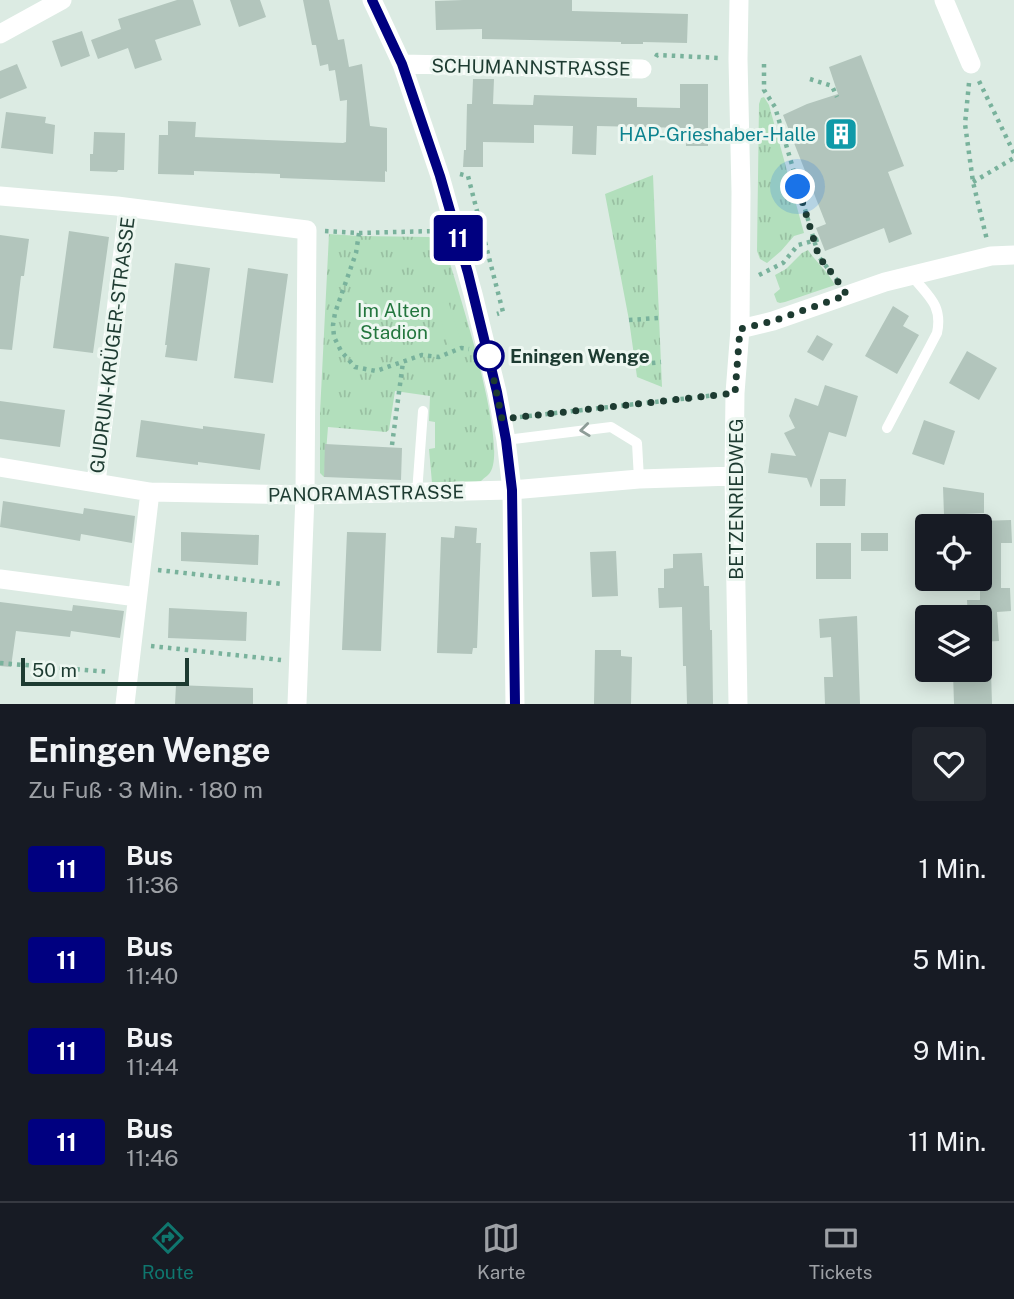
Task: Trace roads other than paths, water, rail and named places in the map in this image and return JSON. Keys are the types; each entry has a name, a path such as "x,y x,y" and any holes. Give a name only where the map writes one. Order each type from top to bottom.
{"street":[{"path":"0,34 62,0"},
{"path":"372,0 402,64 440,176 489,356 502,419 512,490 515,704"},
{"name":"BETZENRIEDWEG","path":"738,704 734,476 735,393 740,329 739,0"},
{"path":"944,0 971,64"},
{"name":"SCHUMANNSTRASSE","path":"402,64 642,69"},
{"path":"0,196 128,208 307,230 305,495 297,704"},
{"name":"GUDRUN-KRÜGER-STRASSE","path":"96,483 128,208"},
{"path":"740,329 773,321 885,282 991,257 1014,255"},
{"name":"PANORAMASTRASSE","path":"0,467 150,492 305,495 512,490 639,479 734,476"},
{"path":"125,704 150,492"},
{"path":"0,579 137,597"}],"lane":[{"path":"887,428 937,333 940,320 937,308 912,276"},
{"path":"417,494 423,411"},
{"path":"506,440 611,427 637,443 639,479"}],"place":[{"name":"HAP-Grieshaber-Halle","path":"841,134"},
{"name":"Eningen Wenge","path":"489,356"}],"park label":[{"name":"Im Alten Stadion","path":"394,321"}]}
